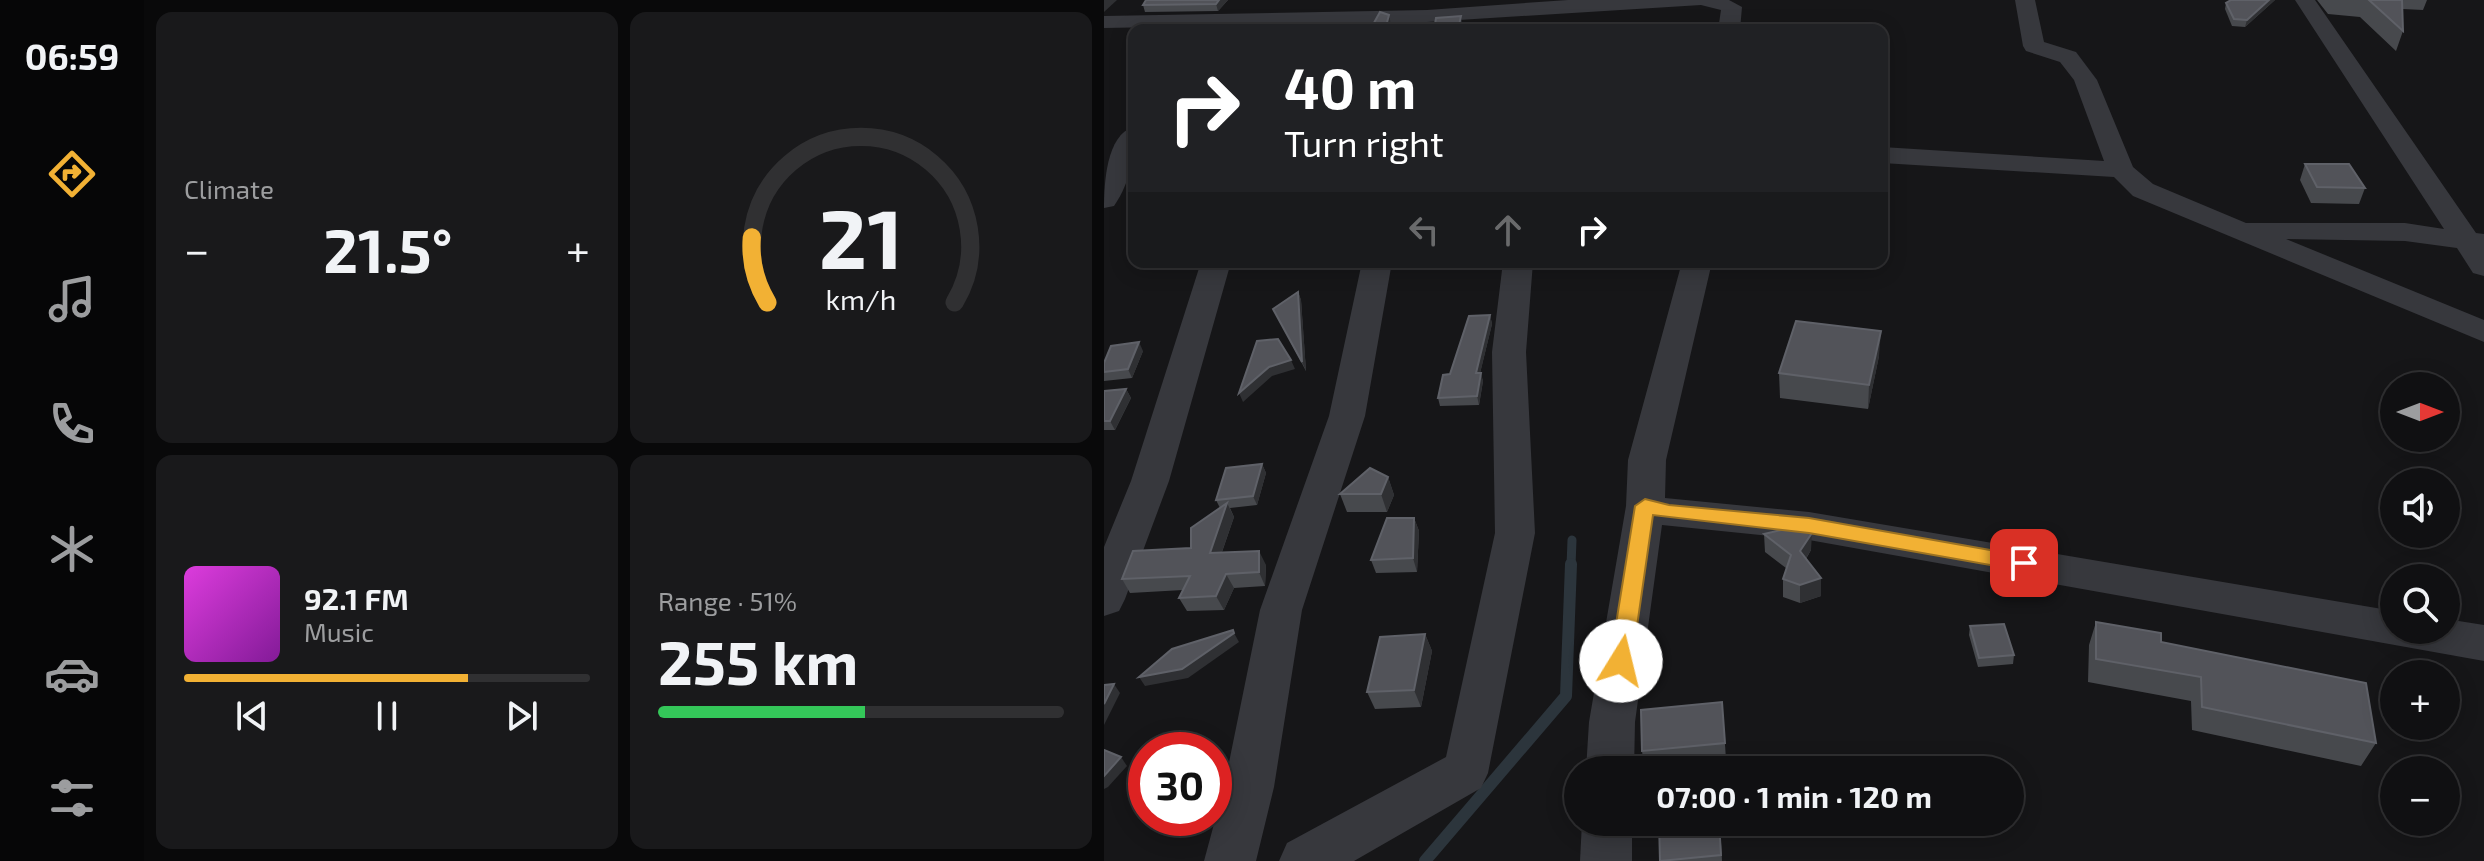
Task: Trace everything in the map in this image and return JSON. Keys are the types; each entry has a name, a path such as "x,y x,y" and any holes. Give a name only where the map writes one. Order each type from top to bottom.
{"street":[{"path":"1257,18 1271,0"},
{"path":"1194,24 1257,18 1314,24 1529,4 1697,0"},
{"path":"1706,0 1740,4 1732,24"},
{"path":"2025,0 2034,46 2068,57 2077,69 2121,170 2143,190 2484,332"},
{"path":"2305,0 2476,242 2484,267"},
{"path":"1529,4 1539,24"},
{"path":"1104,22 1157,24"},
{"path":"1104,200 1128,148"},
{"path":"1888,155 2121,170"},
{"path":"2238,231 2328,228 2405,232 2476,242"},
{"path":"1104,599 1150,481 1214,268"},
{"path":"1230,861 1249,787 1281,610 1347,416 1376,268"},
{"path":"1305,861 1464,773 1470,757 1515,533 1509,352 1517,268"},
{"path":"1611,756 1612,722 1645,506 1647,460 1695,268"},
{"path":"1645,506 1669,513 1809,526 2380,626"},
{"path":"2460,639 2484,643"},
{"path":"1606,861 1607,836"}],"building":[{"path":"1146,0 1219,0 1216,4 1143,5"},
{"path":"2231,0 2269,0 2247,20 2234,19 2226,3"},
{"path":"2369,0 2402,0 2403,31"},
{"path":"1380,12 1389,15 1387,24 1373,24"},
{"path":"1461,16 1459,24 1435,24 1436,18"},
{"path":"2305,164 2349,164 2365,188 2317,187"},
{"path":"1298,292 1302,362 1273,309"},
{"path":"1490,315 1476,373 1481,373 1477,396 1438,398 1443,375 1450,374 1469,316"},
{"path":"1796,321 1881,331 1869,385 1779,373"},
{"path":"1278,339 1291,360 1269,367 1239,393 1257,341"},
{"path":"1139,342 1128,369 1104,372 1111,346"},
{"path":"1126,389 1110,421 1104,421 1104,391"},
{"path":"1262,464 1253,496 1216,500 1226,468"},
{"path":"1370,468 1388,477 1381,494 1340,494"},
{"path":"1227,503 1210,553 1259,551 1259,572 1226,574 1216,596 1179,598 1190,576 1122,579 1133,551 1191,548 1191,528"},
{"path":"1387,518 1414,518 1413,558 1371,560"},
{"path":"1789,528 1812,533 1800,551 1821,578 1800,585 1783,579 1791,555 1764,534"},
{"path":"2096,622 2161,633 2161,642 2366,683 2376,743 2202,707 2201,677 2096,659"},
{"path":"2004,624 2014,655 1979,658 1970,626"},
{"path":"1233,630 1234,633 1182,669 1139,677 1172,649"},
{"path":"1425,634 1414,690 1367,692 1380,637"},
{"path":"1114,684 1104,704 1104,685"},
{"path":"1722,702 1725,743 1642,751 1641,710"},
{"path":"1104,750 1121,757 1104,776"},
{"path":"1659,836 1720,836 1721,855 1660,861"}],"waterway":[{"path":"1571,566 1572,540"},
{"path":"1425,861 1566,696 1571,564"}],"route":[{"path":"1621,661 1645,506 1669,513 1809,526 2024,563"}]}
